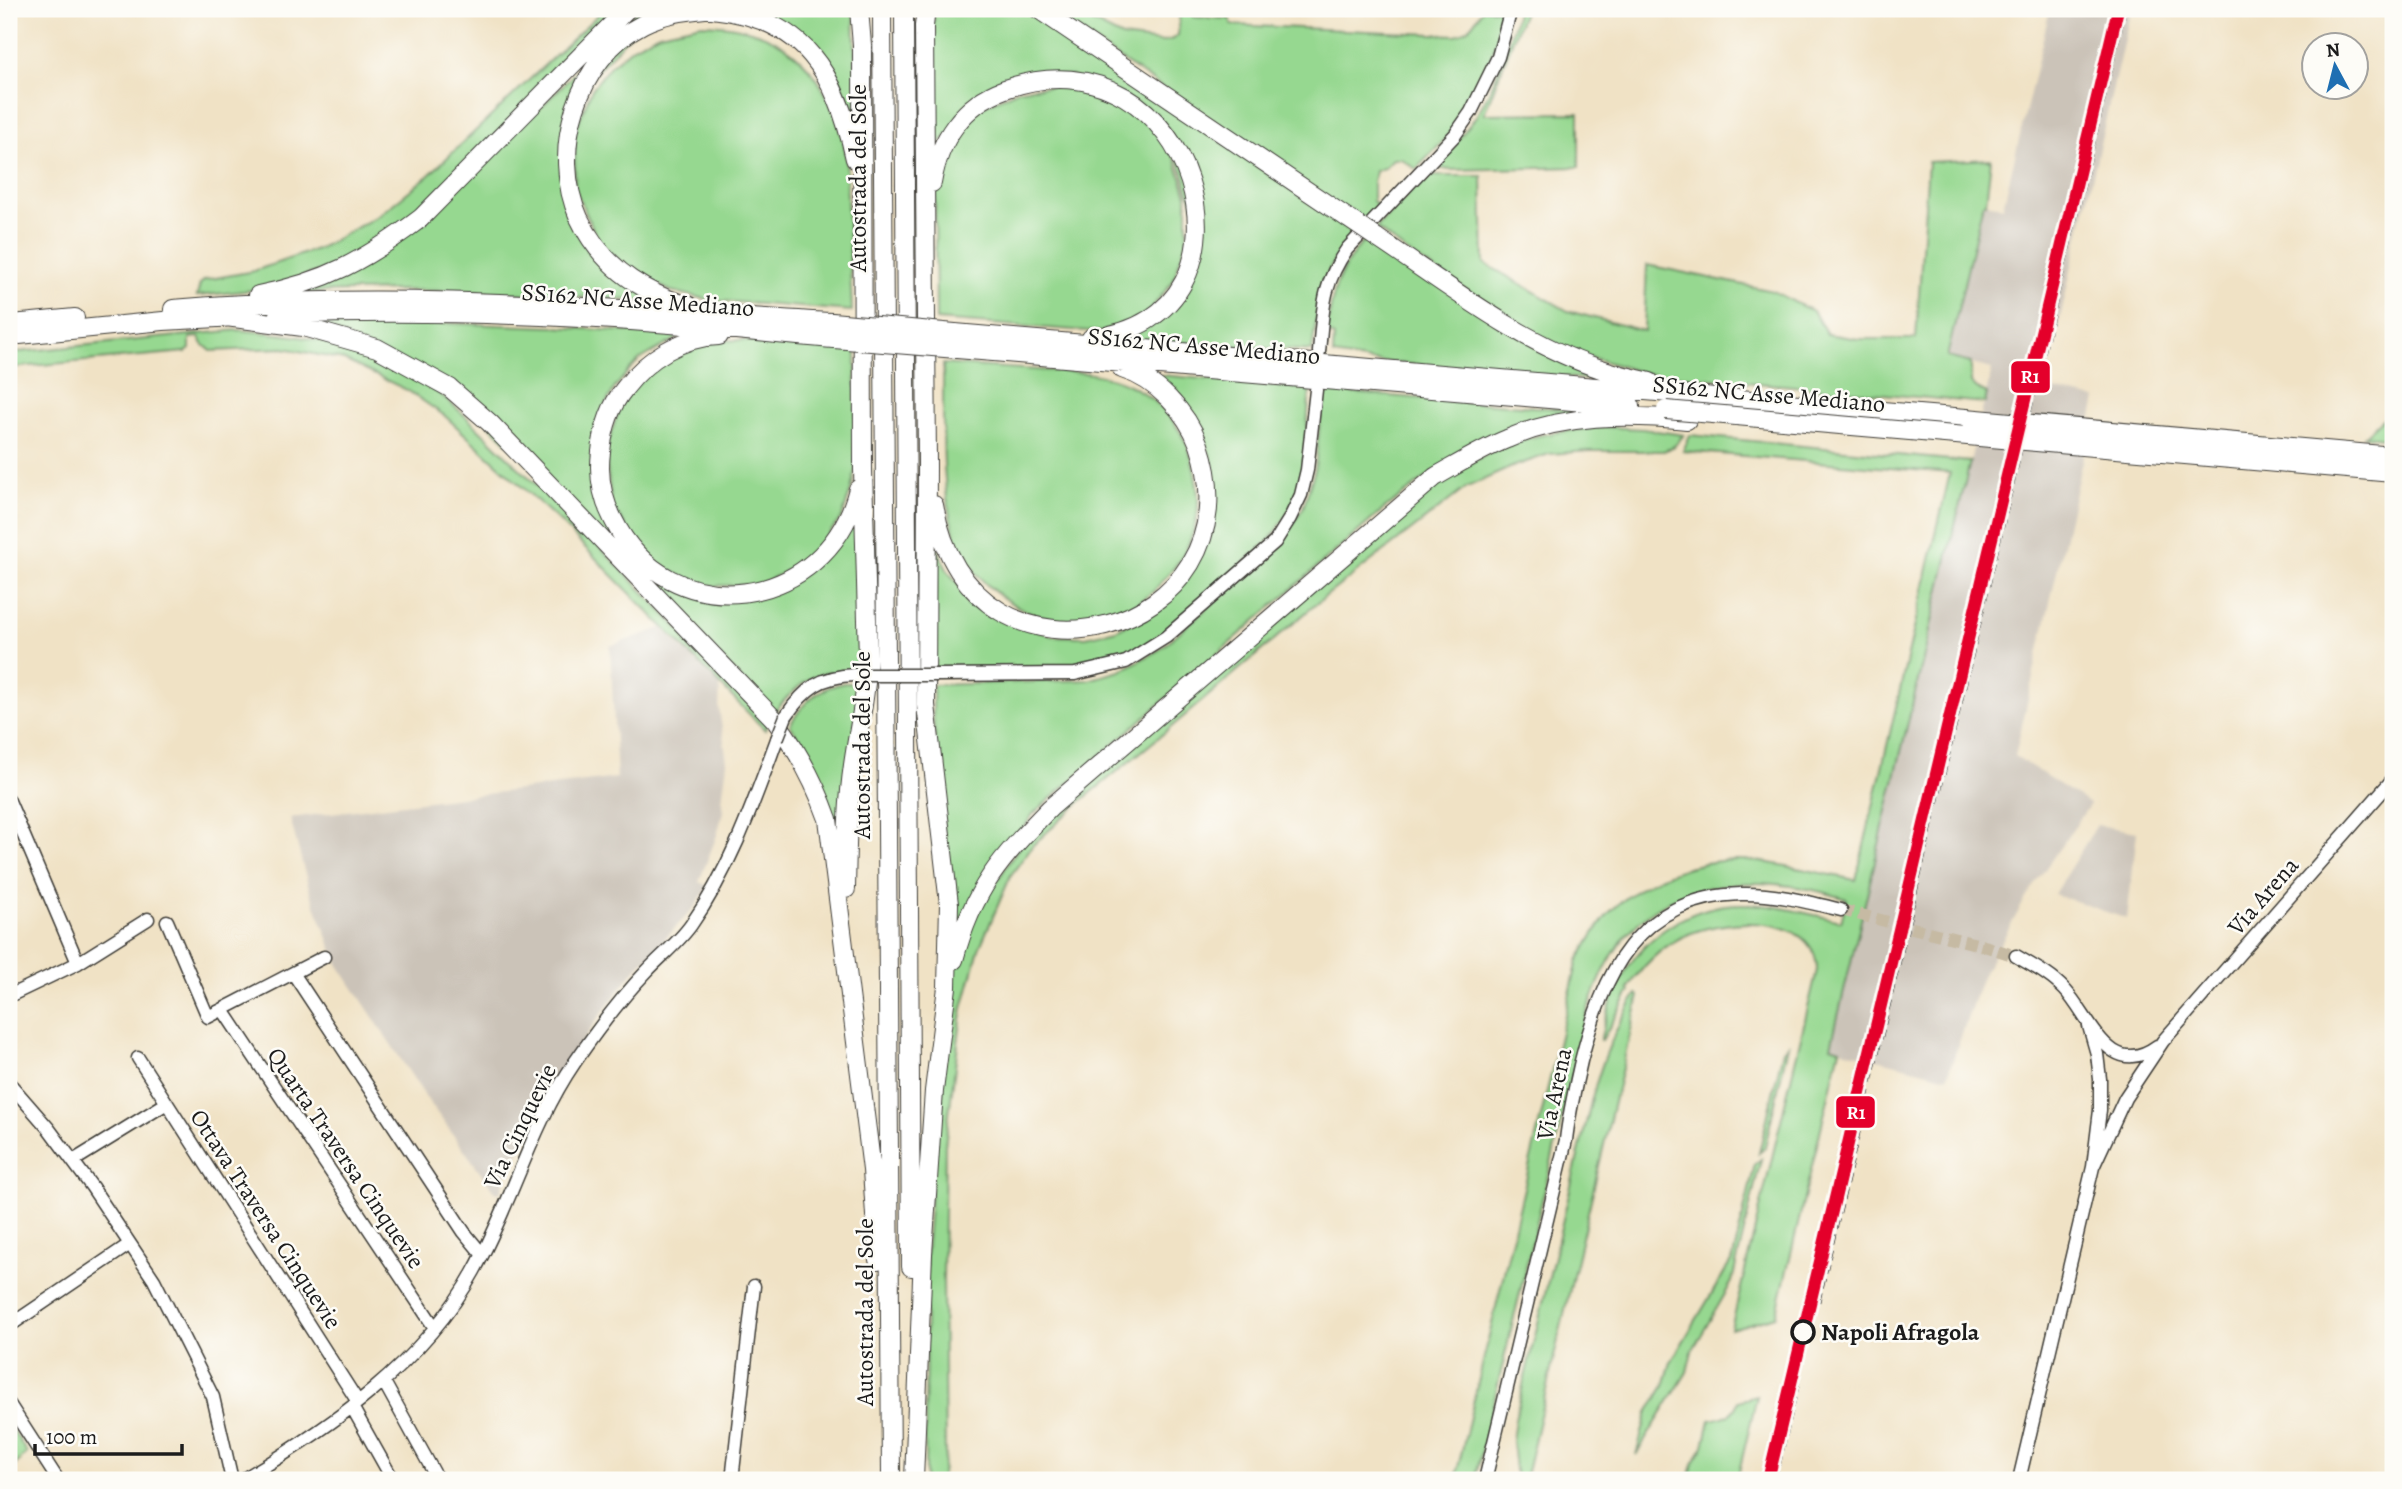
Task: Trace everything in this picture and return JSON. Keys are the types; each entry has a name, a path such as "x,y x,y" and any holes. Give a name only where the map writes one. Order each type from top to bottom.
{"highway":[{"path":"220,311 343,270 383,247 421,218 627,9"},
{"path":"705,9 674,12 642,24 614,45 593,69 580,94 567,147 570,184 579,217 594,244 611,265 632,281 681,304 777,327"},
{"path":"712,9 738,11 768,22 794,37 815,59 832,83 841,107 851,140 862,200"},
{"path":"845,951 848,826 853,766 868,668 863,468 862,45 859,9"},
{"name":"Autostrada del Sole","path":"882,9 891,1480"},
{"name":"Autostrada del Sole","path":"904,9 913,1480"},
{"path":"913,1480 923,1241 934,1091 947,987 949,904 926,705 926,9"},
{"path":"1038,9 1509,325 1547,346 1665,401"},
{"path":"924,228 935,164 948,135 963,113 988,95 1021,83 1050,79 1083,82 1134,101 1171,139 1184,162 1193,187 1198,220 1195,248 1187,275 1174,299 1149,321 1112,336 1052,342"},
{"path":"220,311 303,327 377,348 450,388 490,423 775,720 797,749 818,789 828,819 872,1170 891,1435"},
{"name":"SS162 NC Asse Mediano","path":"9,337 163,321 220,311"},
{"name":"SS162 NC Asse Mediano","path":"9,324 220,311 407,313 777,327 956,341 1098,362 1665,401 1701,394 2393,456"},
{"path":"777,327 703,336 668,349 639,370 617,398 603,432 599,468 605,504 621,536 645,563 676,583 711,593 747,593 790,579 826,552 848,520 863,468"},
{"name":"SS162 NC Asse Mediano","path":"956,341 1052,342 1665,401 1852,426 2393,473"},
{"path":"927,466 937,519 947,551 961,575 998,610 1028,624 1051,630 1090,630 1122,621 1156,602 1180,579 1197,550 1205,525 1209,490 1206,465 1195,435 1181,413 1152,384 1132,372 1098,362"},
{"path":"947,987 962,929 981,887 1009,850 1050,808 1435,477 1507,438 1544,427 1614,416 1665,401"}],"street":[{"path":"1319,352 1325,291 1334,269 1347,249 1455,135 1471,112 1498,57 1511,9"},
{"name":"Via Cinquevie","path":"248,1479 384,1382 435,1328 474,1272 551,1100 574,1063 616,1005 689,928 722,877 743,832 786,716 804,694 815,685 838,676 1075,674 1126,662 1166,637 1275,542 1301,495 1307,470 1315,390"},
{"name":"Via Arena","path":"2093,1167 2125,1098 2163,1041 2393,779"},
{"path":"9,802 78,963"},
{"name":"Via Arena","path":"1485,1480 1566,1140 1570,1106 1585,1045 1595,1010 1617,962 1639,936 1660,919 1707,899 1742,894 1766,895 1841,910"},
{"path":"9,996 78,963 148,919"},
{"path":"167,921 208,1017 324,957"},
{"name":"Via Arena","path":"2016,956 2064,989 2103,1043 2120,1055 2143,1054 2163,1041"},
{"path":"293,974 464,1232 482,1254"},
{"name":"Quarta Traversa Cinquevie","path":"223,1010 435,1328"},
{"name":"Via Arena","path":"2019,1480 2093,1167 2100,1110 2100,1079 2097,1054 2089,1026"},
{"name":"Ottava Traversa Cinquevie","path":"138,1058 355,1405 393,1480"},
{"path":"9,1083 73,1161 154,1280 213,1397 232,1480"},
{"path":"73,1161 167,1103"},
{"path":"9,1326 130,1244"},
{"path":"732,1480 754,1286"},
{"path":"384,1382 438,1480"},
{"path":"9,1404 58,1480"}],"shaded area":[{"path":"2050,9 2131,9 2044,388 2096,399 2015,756 2090,804 2030,891 1982,976 1947,1077 1831,1047 1992,369 1947,358 1983,202 2003,207"},
{"path":"662,628 720,686 719,708 727,762 723,812 699,882 708,886 695,907 633,972 596,1021 538,1111 520,1152 511,1157 501,1192 496,1193 429,1102 338,964 310,892 290,818 617,778 610,646"},
{"path":"2097,825 2137,832 2127,919 2054,894"}],"green space":[{"path":"604,9 621,9 457,175 387,237 342,264 263,289 197,296 200,284 205,280 254,271 320,248 378,216 429,175"},
{"path":"638,9 679,9 641,22 573,98 572,217 656,302 437,291 306,293 305,291 367,265 542,106"},
{"path":"743,9 854,9 857,118 853,120 835,76 815,48 786,27"},
{"path":"934,9 1029,9 1353,232 1333,261 1322,288 1312,351 1124,339 1173,309 1188,285 1202,233 1169,130 1072,76 1039,75 1007,82 936,146 931,146"},
{"path":"1046,9 1073,9 1084,18 1122,37 1161,42 1178,35 1180,9 1193,9 1193,17 1230,19 1232,25 1455,35 1468,29 1483,9 1507,9 1483,77 1458,122 1416,169 1401,159 1393,159 1384,168 1375,171 1373,201 1378,206 1362,222"},
{"path":"1518,9 1525,9 1484,114 1579,113 1579,167 1439,168 1438,162 1472,122 1490,91"},
{"path":"702,24 731,26 756,32 778,42 797,56 813,73 826,93 845,151 852,311 710,300 671,291 631,272 599,242 575,189 575,130 592,89 610,66 633,47 659,33"},
{"path":"1064,85 1107,95 1145,118 1173,153 1187,195 1187,239 1173,281 1145,316 1102,332 936,320 935,200 939,171 950,140 979,108 1020,89"},
{"path":"1991,159 1986,203 1983,203 1947,357 1971,363 1971,383 1987,394 1985,403 1644,373 1573,352 1532,332 1408,253 1376,228 1425,176 1482,176 1484,263 1568,311 1644,331 1647,265 1773,291 1813,311 1827,334 1859,339 1916,339 1928,162"},
{"path":"1364,240 1611,381 1370,361 1333,355 1334,336 1326,333 1334,294 1347,263"},
{"path":"409,322 683,335 639,360 614,389 600,415 593,437 593,475 659,581 764,596 857,517 860,671 831,672 808,680 774,712 454,389 317,323"},
{"path":"238,330 302,337 362,352 402,369 434,390 478,428 583,530 768,722 765,730 558,520 445,416 407,390 344,360 284,348 211,351 199,337 190,338 190,349 186,352 9,368 9,353"},
{"path":"741,340 856,350 856,465 842,517 808,560 759,585 703,586 653,563 612,507 605,452 622,400 661,360 713,341"},
{"path":"943,364 1074,372 1109,377 1143,393 1165,411 1181,433 1192,459 1198,510 1194,530 1185,550 1174,568 1152,593 1123,611 1095,620 1067,621 1039,615 1012,604 989,587 970,564 956,538 951,519 945,476"},
{"path":"1161,375 1310,389 1305,456 1300,482 1288,512 1273,535 1168,628 1121,658 1061,669 932,668 935,543 948,572 965,591 993,613 1052,636 1086,637 1116,630 1155,610 1215,504 1213,465 1203,434 1158,384"},
{"path":"1323,391 1576,410 1575,414 1441,467 1383,510 1033,814 953,937 933,716 933,685 1088,680 1120,671 1159,650 1277,547 1303,508 1315,469"},
{"path":"2393,409 2393,439 2364,436"},
{"path":"1606,427 1684,435 1674,446 1664,451 1549,454 1467,487 1322,599 1081,801 1033,845 1011,875 979,949 962,1012 945,1145 945,1455 941,1480 925,1480 926,1254 947,987 971,922 1022,842 1427,489 1474,461 1512,443 1555,433"},
{"path":"1690,435 1970,462 1831,1046 1840,1049 1776,1316 1731,1329 1817,970 1812,951 1801,937 1784,928 1763,924 1719,926 1682,937 1658,953 1639,973 1600,1040 1621,979 1643,949 1671,925 1705,910 1742,904 1779,908 1841,921 1847,899 1792,886 1764,883 1708,887 1682,895 1657,908 1635,926 1613,954 1602,976 1588,1009 1475,1480 1455,1480 1578,960 1602,922 1625,899 1659,878 1697,865 1716,861 1755,861 1856,880 1950,473 1683,451"},
{"path":"844,683 860,683 842,833 837,834 818,777 790,725 812,697 826,688"},
{"path":"1637,994 1639,996 1525,1480 1516,1480 1512,1441 1515,1419 1592,1098 1610,1044"},
{"path":"1788,1045 1765,1147 1759,1153 1783,1050"},
{"path":"1761,1159 1732,1282 1692,1351 1687,1372 1636,1455 1647,1414 1664,1386 1671,1362 1733,1258 1755,1164"},
{"path":"1757,1396 1737,1480 1689,1480 1693,1464 1704,1446 1710,1420 1731,1413 1738,1401"},
{"path":"9,1424 27,1453 9,1471"}],"tunnel":[{"path":"1841,910 2016,956"}],"railway":[{"path":"1819,1302 2126,9"},
{"path":"1776,1480 1799,1383"}],"transit line":[{"name":"R1","path":"1768,1480 2118,9"}],"place":[{"name":"Napoli Afragola","path":"1803,1332"}]}
